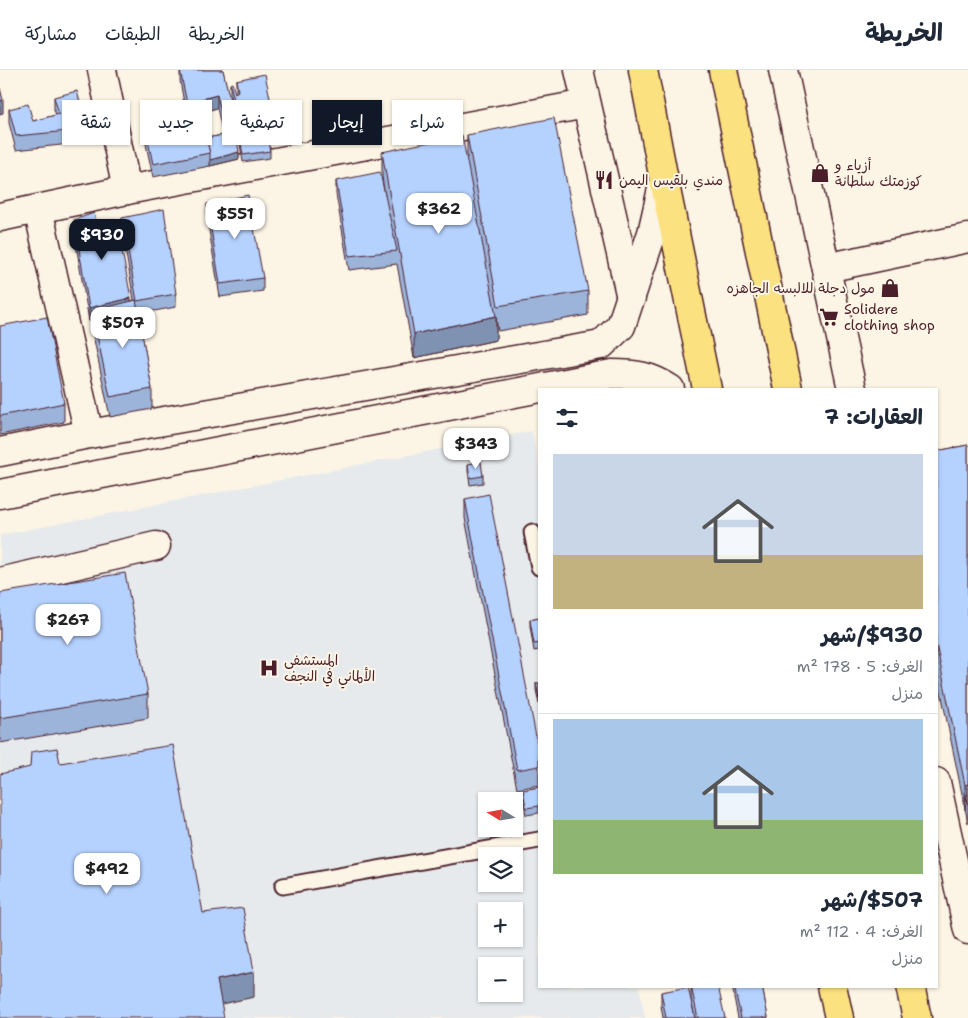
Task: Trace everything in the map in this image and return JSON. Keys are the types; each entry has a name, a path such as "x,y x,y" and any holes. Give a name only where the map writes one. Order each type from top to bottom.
{"main road":[{"path":"643,70 707,388"},
{"path":"723,70 788,388"},
{"path":"832,988 839,1018"},
{"path":"910,988 917,1018"}],"street":[{"path":"102,70 127,190"},
{"path":"578,70 631,298"},
{"path":"783,70 852,388"},
{"path":"0,217 127,190 586,104"},
{"path":"0,452 89,434 601,345 621,326 652,233 664,180"},
{"path":"38,209 89,434"},
{"path":"826,268 968,238"},
{"path":"447,372 451,377 454,387 454,394 450,405"},
{"path":"539,388 612,374 632,374 652,378 668,388"},
{"path":"0,494 538,388"},
{"path":"0,582 156,546"},
{"path":"938,791 968,930"}],"lane":[{"path":"532,532 538,562"},
{"path":"282,886 538,840"}],"shaded area":[{"name":"المستشفى الألماني في النجف","path":"532,431 538,461 538,988 639,988 645,1018 0,1018 0,535"}],"building":[{"path":"180,70 223,70 230,100 222,100 222,116 217,95 198,100 186,100"},
{"path":"265,74 270,100 234,100 230,84 232,83 235,93 238,91 236,80"},
{"path":"0,88 3,100 0,101"},
{"path":"77,91 79,100 62,100 62,132 16,136 9,109 28,104 33,121 59,114 54,97"},
{"path":"554,118 588,291 498,306 467,135"},
{"path":"222,135 222,145 238,145 239,152 210,160 208,145 212,145 212,137"},
{"path":"463,140 496,316 414,334 382,152 415,145 463,145"},
{"path":"149,145 208,145 210,153 153,164"},
{"path":"241,145 269,145 270,151 243,155"},
{"path":"380,172 397,251 349,256 336,181"},
{"path":"248,195 263,278 220,284 207,204"},
{"path":"164,209 176,294 137,301 122,218"},
{"path":"94,213 96,221 116,220 131,298 89,308 74,220"},
{"path":"136,300 152,389 110,397 92,311"},
{"path":"47,317 64,403 0,416 0,326"},
{"path":"968,445 968,784 965,785 938,654 938,451"},
{"path":"481,462 483,476 470,478 468,464"},
{"path":"489,494 538,747 538,766 517,770 465,499"},
{"path":"125,573 148,694 0,718 0,593"},
{"path":"538,618 538,643 534,644 530,620"},
{"path":"173,745 203,913 243,908 254,972 217,980 224,1018 0,1018 0,774 30,767 31,752 57,748 60,763"},
{"path":"538,787 538,806 526,808 523,790"},
{"path":"688,988 695,1018 666,1018 661,992"},
{"path":"691,988 718,988 725,1018 698,1018"},
{"path":"734,988 762,988 768,1017 741,1018"}],"place":[{"name":"أزياء و كوزمتك سلطانة","path":"820,173"},
{"name":"مندي بلقيس اليمن","path":"604,180"},
{"name":"مول دجلة للالبسه الجاهزه","path":"890,288"},
{"name":"Solidere clothing shop","path":"829,317"},
{"name":"المستشفى الألماني في النجف","path":"269,668"}]}
